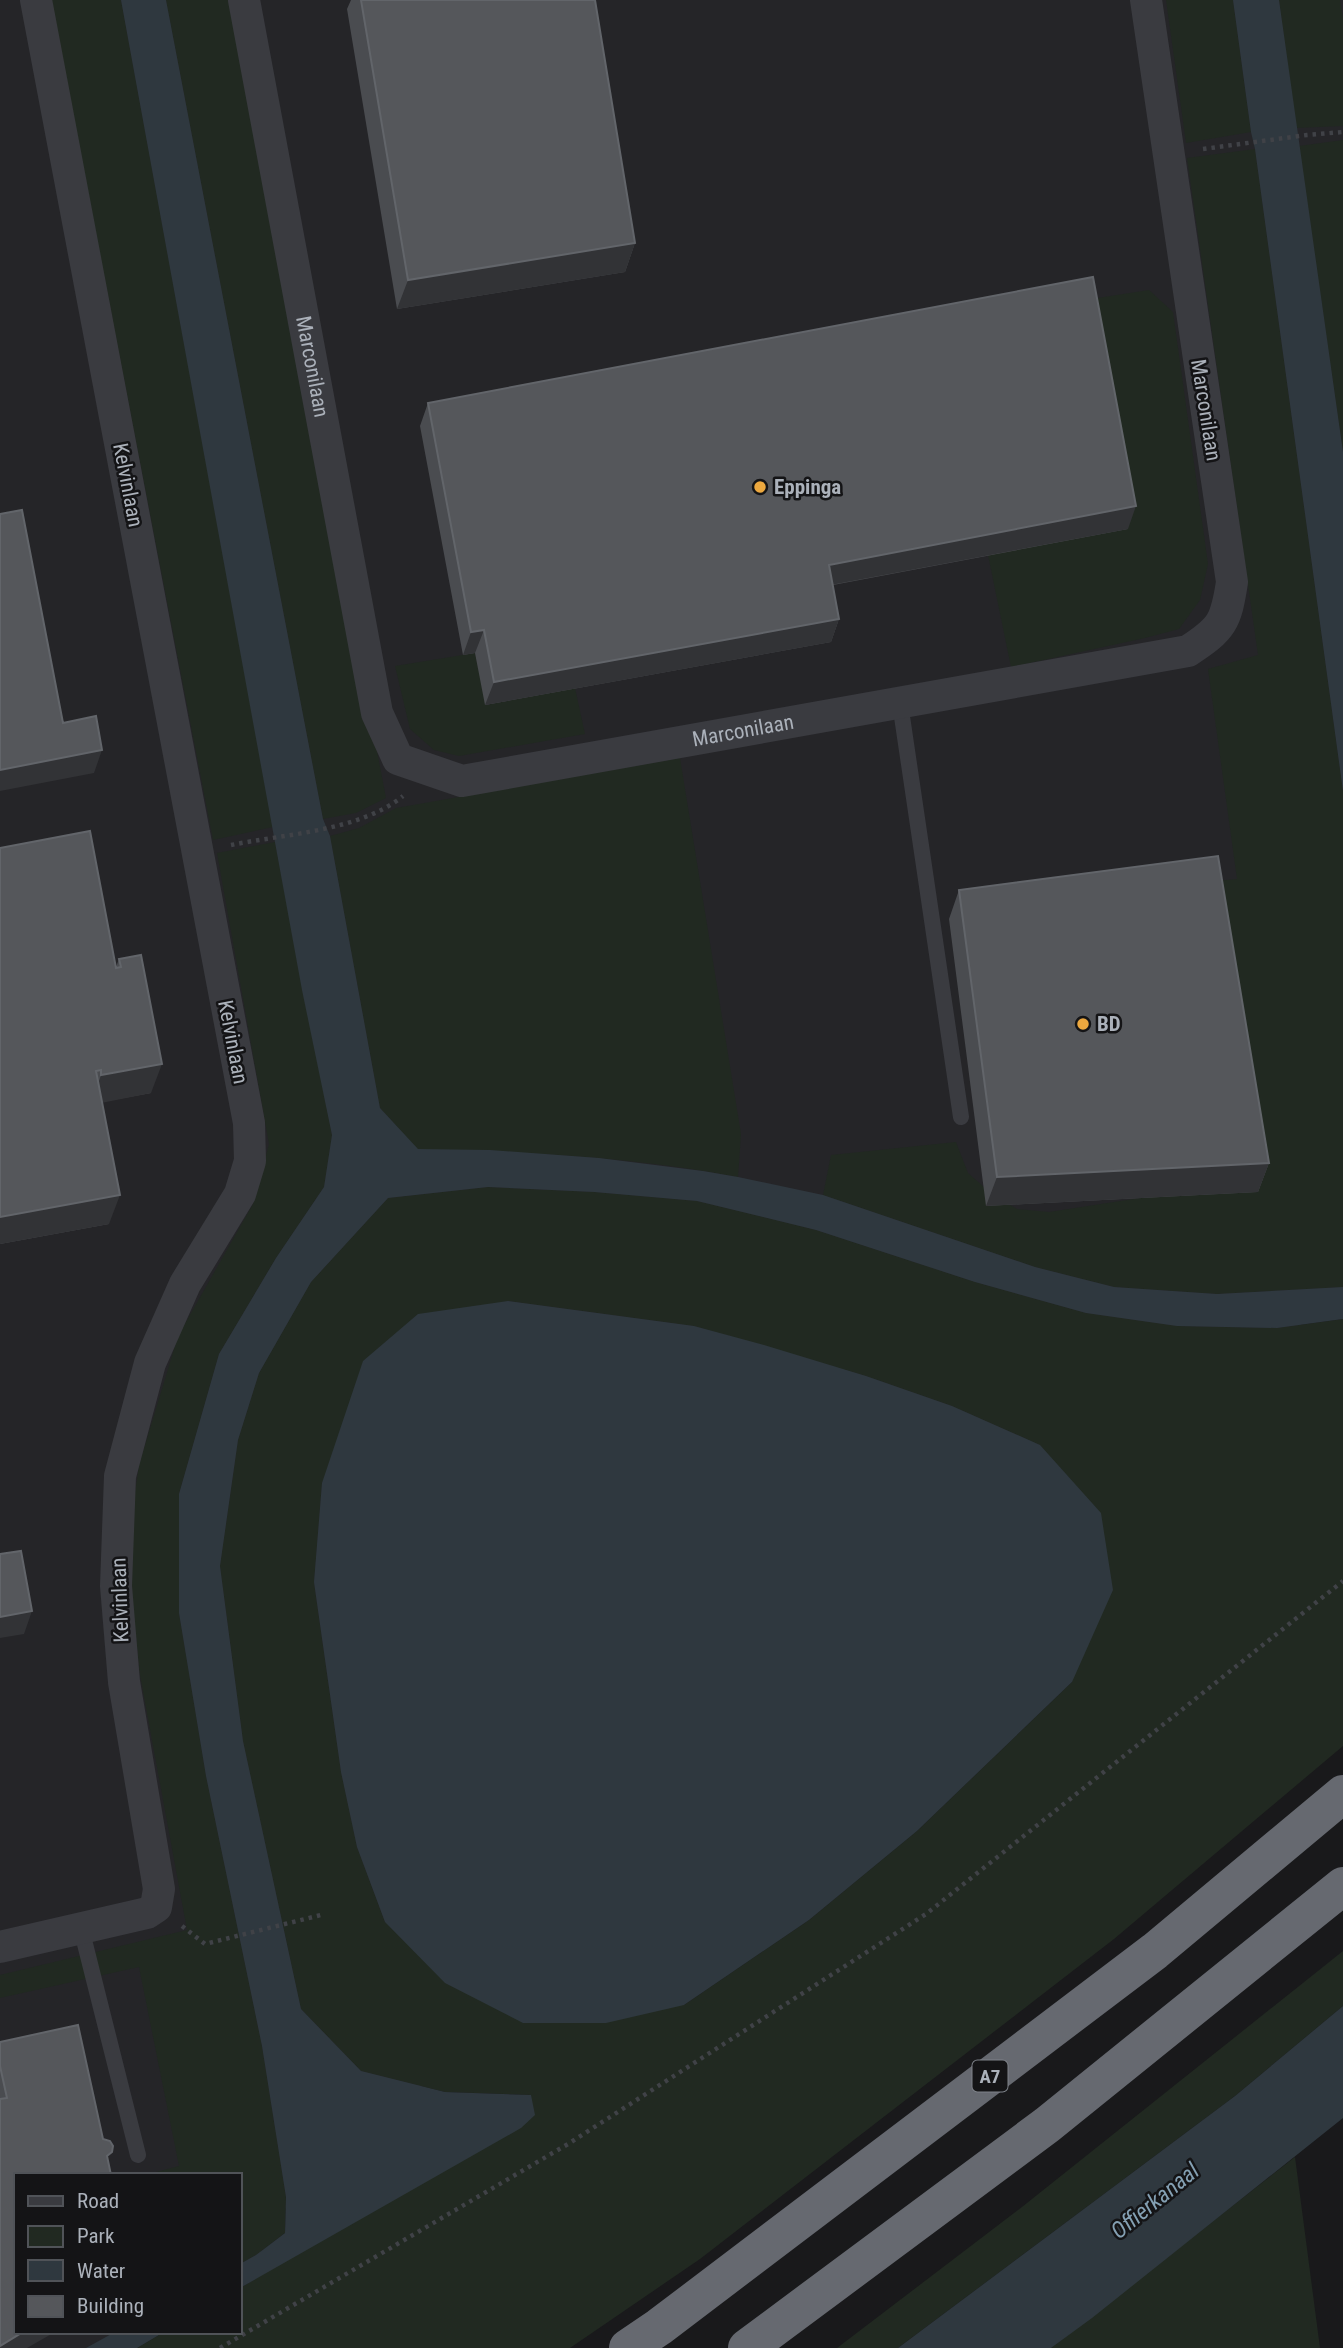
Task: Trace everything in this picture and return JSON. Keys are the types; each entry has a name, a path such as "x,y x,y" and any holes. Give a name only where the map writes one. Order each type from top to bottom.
{"highway":[{"name":"A7","path":"628,2348 1156,1951 1343,1794"},
{"path":"747,2348 1047,2124 1343,1886"}],"street":[{"name":"Kelvinlaan","path":"0,1947 147,1913 156,1907 159,1889 124,1682 116,1586 120,1476 150,1363 185,1284 240,1194 250,1161 249,1123 36,0"},
{"name":"Marconilaan","path":"244,0 377,713 398,760 462,781 1188,651 1210,637 1228,614 1232,582 1146,0"}],"lane":[{"path":"900,703 961,1117"},
{"path":"81,1928 138,2155"}],"path":[{"path":"1167,153 1343,132"},
{"path":"266,838 337,826 389,807 433,771"},
{"path":"220,2348 569,2144 926,1914 1343,1581"},
{"path":"205,1944 321,1915"}],"shaded area":[{"path":"0,0 1343,0 1343,1288 290,2200 242,2284 242,2173 14,2173 14,2334 161,2334 137,2348 0,2348"}],"green space":[{"path":"51,0 121,0 273,827 213,840"},
{"path":"166,0 233,0 386,798 356,813 323,819"},
{"path":"1166,0 1233,0 1251,132 1186,143"},
{"path":"1279,0 1340,0 1343,18 1343,126 1296,128"},
{"path":"1343,140 1343,452 1299,146"},
{"path":"1255,149 1343,791 1343,1287 1217,1294 1114,1287 1035,1267 823,1195 831,1155 956,1142 968,1173 993,1195 1017,1209 1049,1212 1257,1180 1216,881 1237,879 1208,669 1258,655 1187,158"},
{"path":"1149,290 1173,312 1208,564 1200,600 1179,629 1011,667 988,555 1085,300"},
{"path":"475,653 486,705 575,688 585,734 459,756 434,750 410,729 395,666"},
{"path":"680,758 741,1134 738,1177 659,1164 579,1156 418,1150 380,1108 330,836 359,828 396,808"},
{"path":"275,842 332,1135 324,1187 276,1258 219,1354 179,1494 179,1613 206,1776 262,2046 286,2197 285,2233 242,2263 242,2173 153,2173 179,2166 139,1967 0,1998 0,1975 187,1930 140,1675 131,1590 131,1521 139,1465 178,1336 253,1204 269,1144 217,853"},
{"path":"488,1187 697,1201 816,1230 975,1282 1086,1313 1177,1326 1277,1328 1343,1319 1343,1746 1114,1939 700,2259 570,2348 137,2348 161,2334 242,2334 242,2287 295,2255 531,2095 445,2092 361,2071 301,2009 243,1741 220,1566 238,1440 259,1373 311,1282 388,1198","holes":["508,1301 694,1326 866,1376 952,1406 1040,1445 1072,1682 917,1831 809,1920 684,2005 385,1922 357,1847 341,1772 314,1583 322,1483"]},
{"path":"1343,1951 1343,2006 1235,2096 898,2348 837,2348 1022,2207"},
{"path":"1295,2157 1320,2348 1051,2348"}],"water":[{"path":"121,0 166,0 323,819 330,836 380,1108 418,1149 490,1150 599,1158 738,1177 823,1195 1035,1267 1114,1287 1217,1294 1343,1287 1343,1319 1277,1328 1177,1326 1086,1313 975,1282 816,1230 697,1201 488,1187 388,1198 311,1282 259,1373 238,1440 220,1566 243,1741 301,2009 361,2071 445,2092 531,2095 535,2115 521,2128 242,2287 242,2263 285,2233 286,2197 262,2046 206,1776 179,1613 179,1494 219,1354 276,1258 324,1187 332,1135 302,990"},
{"path":"1233,0 1279,0 1343,452 1343,791 1255,149"},
{"path":"508,1301 694,1326 866,1376 952,1406 1040,1445 1101,1513 1113,1590 1072,1682 917,1831 809,1920 684,2005 606,2023 523,2023 445,1983 385,1922 357,1847 341,1772 314,1582 322,1483 363,1361 418,1314"},
{"name":"Offierkanaal","path":"1343,2006 1343,2118 1092,2318 1051,2348 898,2348 1235,2096"},
{"path":"111,2334 161,2334 137,2348 86,2348"}],"building":[{"path":"361,0 595,0 635,243 408,280"},
{"path":"1093,277 1136,506 829,565 839,619 494,682 484,630 471,632 428,403"},
{"path":"22,510 63,723 96,716 102,750 0,770 0,514"},
{"path":"90,831 116,968 121,967 119,959 141,955 162,1064 101,1075 101,1070 96,1071 120,1195 0,1217 0,848"},
{"path":"1218,856 1269,1163 997,1177 959,890"},
{"path":"21,1551 32,1611 0,1617 0,1554"},
{"path":"78,2025 103,2139 110,2141 113,2146 112,2152 107,2156 111,2173 14,2173 14,2334 20,2334 0,2346 0,2099 7,2098 0,2066 0,2042"}],"place":[{"name":"Eppinga","path":"760,487"},
{"name":"BD","path":"1083,1024"}]}
